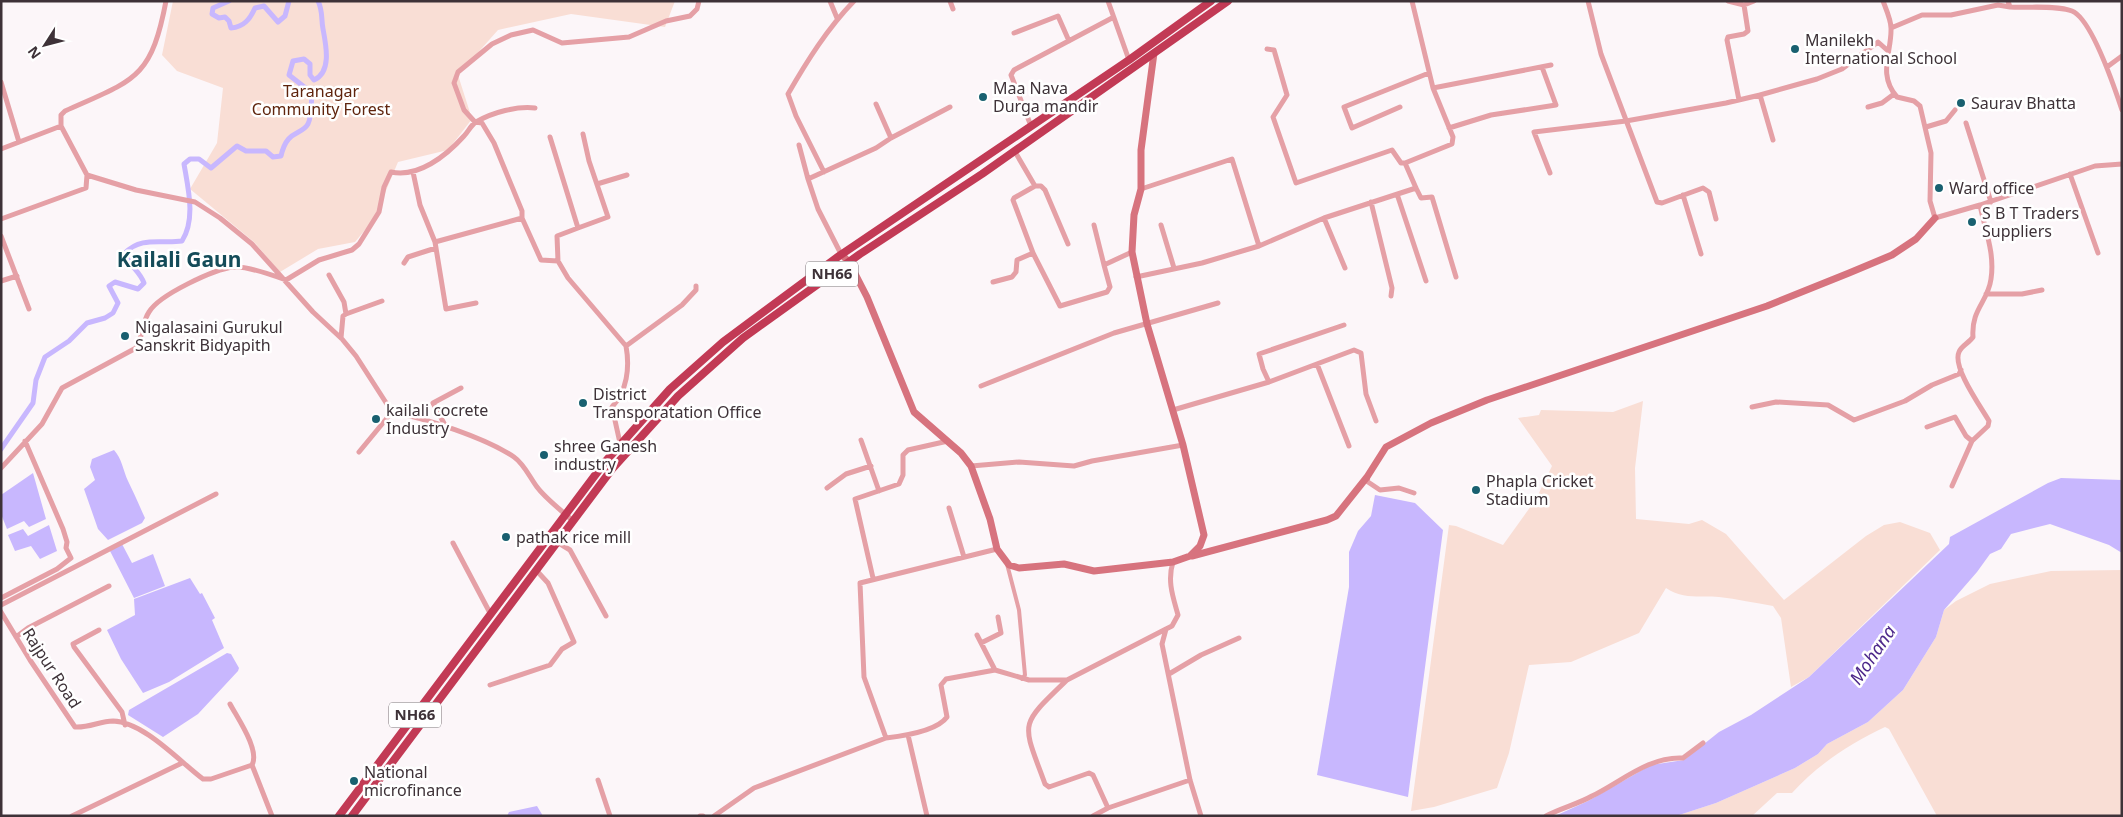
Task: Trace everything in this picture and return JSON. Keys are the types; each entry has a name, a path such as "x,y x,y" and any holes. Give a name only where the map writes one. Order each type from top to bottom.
{"highway":[{"name":"NH66","path":"338,816 620,443 670,389 723,342 841,254 1129,60 1211,1"},
{"name":"NH66","path":"352,816 621,458 678,396 742,338 848,262 982,174 1228,1"}],"main road":[{"path":"1154,53 1141,150 1141,189 1134,215 1132,252 1147,324 1183,445 1204,535 1200,546 1190,556"},
{"path":"841,254 848,262 867,298 914,412 948,442 971,466 990,519 996,549 1007,563 1016,568 1064,564 1094,571 1173,562 1327,520 1336,516 1367,477 1386,447 1430,423 1487,400 1758,310 1892,255 1916,239 1935,218"}],"street":[{"path":"1,219 86,188 86,175 60,126 61,115 65,110 126,83 139,73 158,40 166,1"},
{"path":"558,260 541,260 522,218 522,211 494,143 482,123 475,122 464,110 454,83 458,72 492,44 511,35 533,30 562,43 630,37 666,21 690,16 697,9 699,1"},
{"path":"830,1 837,18"},
{"path":"824,172 796,116 788,94 809,57 837,18 854,1"},
{"path":"950,1 953,10"},
{"path":"1108,1 1112,18 1129,60"},
{"path":"1266,50 1274,50 1287,95 1273,117 1296,183 1392,150 1401,163 1405,163 1452,144 1453,137 1433,88 1412,1"},
{"path":"1588,1 1602,54 1657,202 1662,203 1703,188 1709,192 1716,219"},
{"path":"1728,1 1744,5 1754,1"},
{"path":"1884,1 1891,28 1886,71 1894,94 1904,100 1914,101 1920,106 1931,153 1930,201 1935,218 1991,202 2095,166 2122,164"},
{"path":"1891,28 1922,15 1952,15 1998,5 2009,4 2072,11 2083,20 2108,67 2122,110"},
{"path":"1739,100 1727,40 1728,37 1744,34 1748,31 1744,5"},
{"path":"1014,33 1058,16 1069,41"},
{"path":"1031,126 1011,75 1014,70 1112,18"},
{"path":"1550,172 1534,132 1626,121 1739,100 1817,80 1842,69 1878,42 1887,50"},
{"path":"2108,67 2122,56"},
{"path":"1433,88 1551,65"},
{"path":"1449,128 1491,115 1556,105 1542,67"},
{"path":"1400,107 1352,128 1344,107 1429,74"},
{"path":"1,82 19,142"},
{"path":"1868,107 1882,103 1894,94"},
{"path":"1760,95 1773,140"},
{"path":"876,104 891,138"},
{"path":"1,468 42,424 62,388 136,348 142,339 148,313 172,293 213,271 236,267 286,280 318,260 352,250 359,244 380,212 384,187 390,172 403,175 413,172 444,154 464,136 475,122 516,106 535,108"},
{"path":"808,179 876,148 950,107"},
{"path":"1926,127 1946,121 1955,110"},
{"path":"1966,123 1991,202"},
{"path":"1,149 60,126"},
{"path":"583,134 608,217 557,236 558,260 568,278 626,346 628,356 625,385 622,397 612,407 620,443"},
{"path":"550,138 578,228"},
{"path":"799,145 818,209 841,254"},
{"path":"1014,150 1035,186"},
{"path":"1141,189 1232,159 1259,246"},
{"path":"1405,163 1421,198 1432,197 1456,277"},
{"path":"413,172 420,205 435,242 443,279 446,309 476,303"},
{"path":"2070,174 2098,253"},
{"path":"86,175 136,190 201,204 252,244 313,312 340,338 356,356 392,412 414,416 446,427 514,457 527,470 537,488 573,520"},
{"path":"597,184 628,175"},
{"path":"1068,244 1045,190 1041,186 1035,186 1013,200 1033,253 1060,306 1109,290 1094,225"},
{"path":"1136,277 1202,263 1259,246 1324,218 1416,188"},
{"path":"1398,194 1426,281"},
{"path":"1683,195 1701,254"},
{"path":"1371,202 1392,288 1390,296"},
{"path":"1952,486 1972,441 1988,426 1989,421 1961,370 1958,359 1959,350 1973,337 1973,318 1991,280 1992,259 1980,205"},
{"path":"435,242 522,218"},
{"path":"1324,218 1345,268"},
{"path":"1161,225 1174,268"},
{"path":"1,236 29,309"},
{"path":"404,263 408,257 436,248"},
{"path":"1104,265 1132,252"},
{"path":"993,282 1012,277 1016,272 1017,260 1033,253"},
{"path":"329,275 344,302 346,314"},
{"path":"1,281 16,276"},
{"path":"626,346 682,305 696,290 696,286"},
{"path":"1986,294 2005,295 2042,290"},
{"path":"340,338 343,317 346,314 382,301"},
{"path":"981,386 1114,333 1218,303"},
{"path":"1269,382 1263,369 1260,354 1344,325"},
{"path":"1173,410 1269,382 1354,350 1361,353 1366,394 1376,420"},
{"path":"1317,364 1349,446"},
{"path":"1752,407 1776,402 1828,404 1854,420 1905,401 1932,385 1959,374 1961,370"},
{"path":"446,427 434,403 461,388"},
{"path":"359,452 392,412"},
{"path":"1927,428 1955,417 1966,436 1972,441"},
{"path":"861,440 879,490"},
{"path":"1,598 57,569 71,558 66,548 68,542 63,529 25,441"},
{"path":"873,578 855,499 899,484 902,475 903,455 908,450 948,442"},
{"path":"971,466 1019,462 1074,466 1092,461 1183,445"},
{"path":"827,488 846,474 870,466"},
{"path":"1367,477 1368,482 1380,490 1399,488 1414,493"},
{"path":"1,604 216,494"},
{"path":"949,508 964,557"},
{"path":"557,542 570,550 606,616"},
{"path":"453,543 490,613"},
{"path":"886,738 864,677 860,583 873,578 996,549"},
{"path":"1108,808 1093,775 1089,773 1049,787 1045,784 1029,743 1028,728 1032,714 1067,680 1172,626 1178,615 1170,587 1169,574 1173,562"},
{"path":"1007,563 1019,610 1025,675 1022,679"},
{"path":"490,685 550,665 562,649 574,642 548,582 536,570"},
{"path":"16,637 28,628 109,586"},
{"name":"Rajpur Road","path":"1,612 75,727 86,728 114,721 125,724 152,737 203,779 211,780 252,765"},
{"path":"982,643 1001,633 998,617"},
{"path":"1166,629 1162,644 1170,674 1190,780 1202,816"},
{"path":"99,630 74,644 74,647 122,712 125,724"},
{"path":"977,635 995,670"},
{"path":"1170,674 1201,655 1239,638"},
{"path":"714,816 754,788 886,738 908,735 943,722 947,717 940,685 946,679 995,670 1022,679 1036,681 1067,680"},
{"path":"230,704 254,751 255,760 252,765 272,816"},
{"path":"908,735 927,816"},
{"path":"1546,816 1591,797 1655,761 1683,758 1703,743"},
{"path":"73,815 182,763"},
{"path":"598,780 610,816"},
{"path":"1093,816 1108,808 1190,780"}],"green space":[{"name":"Taranagar Community Forest","path":"173,1 675,1 665,27 571,14 498,30 458,75 472,119 448,150 398,162 374,219 355,242 318,249 280,272 254,242 190,189 217,143 223,88 177,71 162,55"},
{"path":"1643,401 1635,468 1636,519 1689,524 1702,520 1726,534 1784,600 1866,536 1884,525 1900,522 1930,533 1940,550 1809,677 1791,687 1781,618 1773,606 1719,597 1686,596 1666,588 1639,633 1571,662 1529,665 1509,753 1497,788 1434,807 1411,811 1449,525 1503,545 1536,499 1552,466 1518,418 1539,415 1541,410 1613,412"},
{"path":"2122,570 2122,816 1937,816 1889,729 1885,727 1860,740 1823,764 1792,793 1777,793 1752,816 1676,816 1716,803 1795,768 1818,754 1827,744 1868,722 1903,690 1936,637 1944,610 1956,601 1990,584 2051,571"}],"water":[{"path":"114,450 121,461 145,518 142,523 108,540 98,529 84,489 95,480 90,467 92,459"},
{"path":"33,473 46,519 29,527 24,521 7,529 1,514 1,495"},
{"name":"Mohana","path":"2061,478 2122,480 2122,553 2109,545 2050,524 2011,534 2001,549 1990,554 1944,610 1936,637 1903,690 1868,722 1827,744 1818,754 1795,768 1716,803 1676,816 1555,816 1588,801 1651,765 1684,760 1719,732 1751,715 1809,677 1949,544 1950,537 2048,483"},
{"path":"1375,495 1415,503 1443,530 1408,797 1317,775 1349,587 1349,552 1358,531 1371,516"},
{"path":"49,525 57,551 40,559 31,546 15,551 8,535 23,529 28,536"},
{"path":"122,544 132,563 153,554 165,586 134,598 110,551"},
{"path":"190,578 200,594 202,593 215,618 212,620 224,648 169,682 143,693 121,659 107,630 135,615 134,599"},
{"path":"227,653 231,654 239,668 238,671 198,714 163,737 128,715 129,710"},
{"path":"537,806 543,816 507,816 509,812"}],"waterway":[{"path":"229,1 213,8 212,14 219,18 225,17 229,21 231,28 243,24 249,19 255,8 264,6 278,22 285,16 289,1"},
{"path":"1,449 33,403 36,380 45,357 69,341 87,323 105,318 113,313 118,303 109,286 115,282 138,289 144,283 125,253 138,244 182,241 189,223 190,213 184,164 190,159 199,159 211,168 237,146 246,151 266,151 273,157 281,156 290,137 308,124 311,113 312,93 289,75 293,61 304,59 310,64 310,75 314,80 320,76 326,65 326,50 318,1"}],"place":[{"name":"Manilekh International School","path":"1795,49"},
{"name":"Maa Nava Durga mandir","path":"983,97"},
{"name":"Saurav Bhatta","path":"1961,103"},
{"name":"Ward office","path":"1939,188"},
{"name":"S B T Traders Suppliers","path":"1972,222"},
{"name":"Nigalasaini Gurukul Sanskrit Bidyapith","path":"125,336"},
{"name":"District Transporatation Office","path":"583,403"},
{"name":"kailali cocrete Industry","path":"376,419"},
{"name":"shree Ganesh industry","path":"544,455"},
{"name":"Phapla Cricket Stadium","path":"1476,490"},
{"name":"pathak rice mill","path":"506,537"},
{"name":"National microfinance","path":"354,781"}],"district":[{"name":"Kailali Gaun","path":"179,260"}]}
